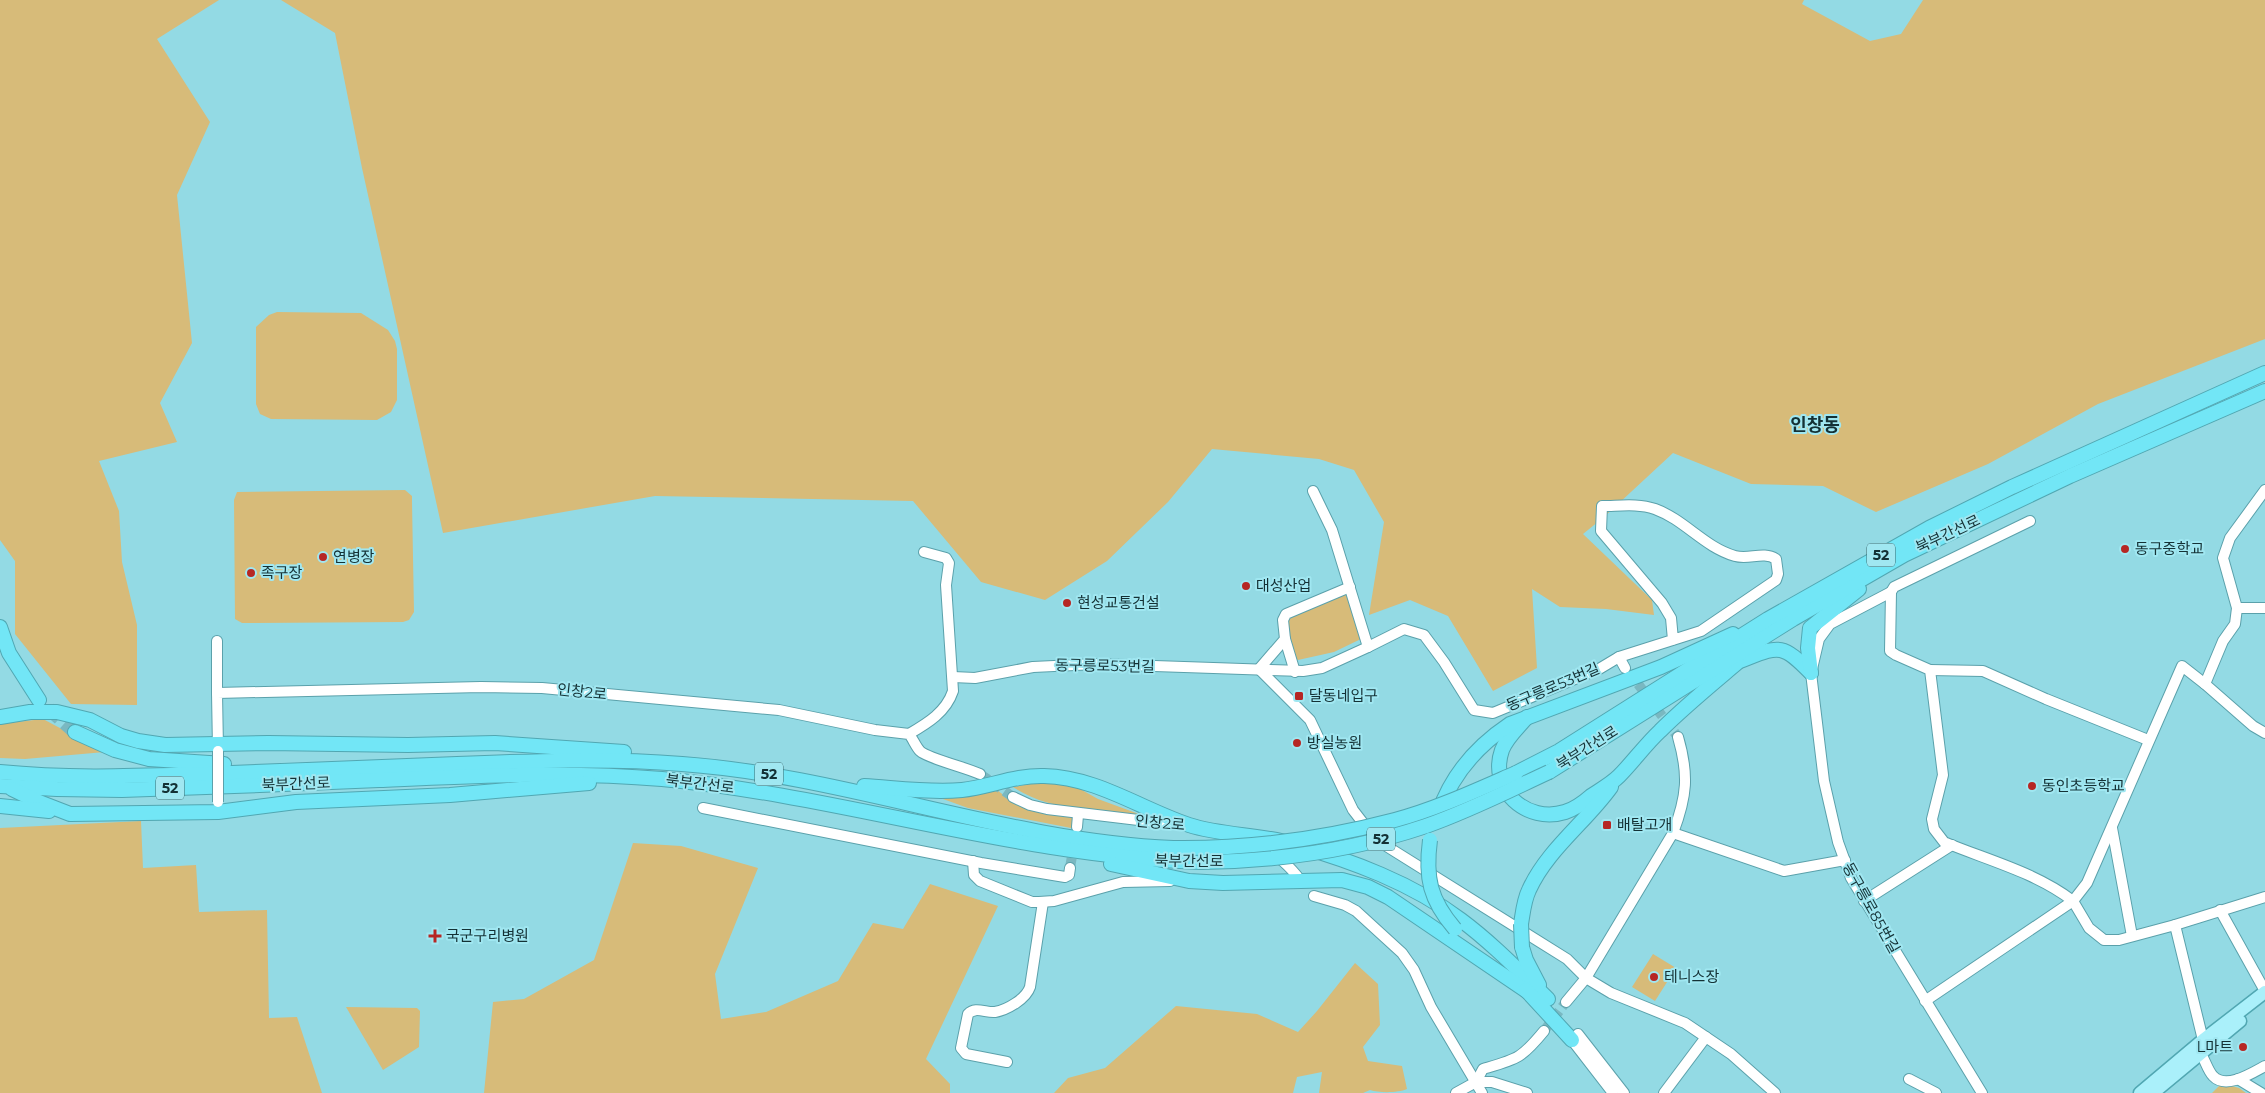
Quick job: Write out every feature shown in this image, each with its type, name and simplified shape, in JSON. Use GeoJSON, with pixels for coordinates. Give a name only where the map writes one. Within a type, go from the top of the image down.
{"type":"FeatureCollection","features":[{"type":"Feature","properties":{"kind":"highway","name":"북부간선로"},"geometry":{"type":"LineString","coordinates":[[0,772],[86,778],[619,760],[681,764],[779,776],[828,785],[1005,826],[1102,843],[1220,849],[1318,837],[1396,819],[1472,793],[1516,773],[1559,751],[1768,619],[1937,524],[2012,487],[2265,373]]}},
{"type":"Feature","properties":{"kind":"highway","name":"북부간선로"},"geometry":{"type":"LineString","coordinates":[[3,787],[122,790],[515,774],[660,779],[765,793],[971,833],[1097,855],[1148,861],[1201,862],[1266,858],[1377,840],[1426,826],[1549,772],[1793,619],[1916,549],[2070,476],[2265,391]]}},
{"type":"Feature","properties":{"kind":"highway"},"geometry":{"type":"LineString","coordinates":[[1811,674],[1808,648],[1810,628],[1859,589],[1916,549]]}},
{"type":"Feature","properties":{"kind":"highway"},"geometry":{"type":"LineString","coordinates":[[1575,1037],[1548,999],[1526,960],[1522,947],[1521,924],[1523,906],[1529,889],[1550,858],[1597,806],[1618,778],[1659,731],[1708,686],[1740,661],[1815,613],[1859,589]]}},
{"type":"Feature","properties":{"kind":"highway"},"geometry":{"type":"LineString","coordinates":[[1575,1037],[1531,994],[1444,917],[1431,890],[1426,864],[1430,840],[1448,789],[1466,762],[1488,739],[1510,724],[1661,666],[1768,619]]}},
{"type":"Feature","properties":{"kind":"highway"},"geometry":{"type":"LineString","coordinates":[[0,627],[9,653],[39,700]]}},
{"type":"Feature","properties":{"kind":"highway"},"geometry":{"type":"LineString","coordinates":[[1740,661],[1767,650],[1783,648],[1794,656],[1811,674]]}},
{"type":"Feature","properties":{"kind":"highway"},"geometry":{"type":"LineString","coordinates":[[0,717],[30,712],[57,712],[90,720],[121,736],[138,742],[182,746],[408,746],[495,742],[625,752],[681,764]]}},
{"type":"Feature","properties":{"kind":"highway"},"geometry":{"type":"LineString","coordinates":[[1527,717],[1502,749],[1500,763],[1503,788],[1518,805],[1535,813],[1564,813],[1618,778]]}},
{"type":"Feature","properties":{"kind":"highway"},"geometry":{"type":"LineString","coordinates":[[75,732],[115,750],[149,759],[312,770]]}},
{"type":"Feature","properties":{"kind":"highway"},"geometry":{"type":"LineString","coordinates":[[828,785],[962,790],[1042,776],[1070,779],[1123,796],[1164,816],[1193,826],[1291,843],[1351,862],[1410,889],[1460,919],[1548,999]]}},
{"type":"Feature","properties":{"kind":"highway"},"geometry":{"type":"LineString","coordinates":[[0,806],[70,814],[456,795],[600,782],[660,779]]}},
{"type":"Feature","properties":{"kind":"highway"},"geometry":{"type":"LineString","coordinates":[[3,787],[70,814]]}},
{"type":"Feature","properties":{"kind":"highway"},"geometry":{"type":"LineString","coordinates":[[971,833],[1187,881],[1223,883],[1342,880],[1355,882],[1388,896],[1531,994]]}},
{"type":"Feature","properties":{"kind":"main road"},"geometry":{"type":"LineString","coordinates":[[2140,1093],[2202,1040],[2265,997]]}},
{"type":"Feature","properties":{"kind":"main road"},"geometry":{"type":"LineString","coordinates":[[2153,1093],[2202,1054],[2265,997]]}},
{"type":"Feature","properties":{"kind":"street"},"geometry":{"type":"LineString","coordinates":[[2205,684],[2223,641],[2235,624],[2237,608],[2223,558],[2230,538],[2265,490]]}},
{"type":"Feature","properties":{"kind":"street"},"geometry":{"type":"LineString","coordinates":[[1312,491],[1332,530],[1368,648]]}},
{"type":"Feature","properties":{"kind":"street","name":"동구릉로53번길"},"geometry":{"type":"LineString","coordinates":[[953,677],[975,678],[1013,670],[1054,665],[1112,664],[1259,669],[1292,672],[1322,668],[1368,648],[1404,629],[1424,635],[1444,662],[1474,710],[1493,713],[1590,673],[1620,657],[1673,640],[1701,631],[1776,580],[1778,574],[1776,558],[1769,554],[1744,558],[1720,550],[1674,518],[1655,509],[1637,505],[1602,506],[1601,531],[1662,603],[1670,618],[1673,640]]}},
{"type":"Feature","properties":{"kind":"street","name":"동구릉로85번길"},"geometry":{"type":"LineString","coordinates":[[1982,1093],[1864,901],[1852,878],[1838,842],[1824,781],[1811,674],[1819,639],[1830,624],[1891,592],[1894,587],[1905,580],[2030,521]]}},
{"type":"Feature","properties":{"kind":"street"},"geometry":{"type":"LineString","coordinates":[[924,552],[946,558],[948,561],[946,585],[953,691],[949,704],[942,712],[909,734],[920,751],[931,758],[980,774]]}},
{"type":"Feature","properties":{"kind":"street"},"geometry":{"type":"LineString","coordinates":[[1282,690],[1279,677],[1282,673],[1292,672],[1283,620],[1286,614],[1350,587]]}},
{"type":"Feature","properties":{"kind":"street"},"geometry":{"type":"LineString","coordinates":[[1891,592],[1890,651],[1896,656],[1930,670],[1983,670],[2046,699],[2148,740]]}},
{"type":"Feature","properties":{"kind":"street"},"geometry":{"type":"LineString","coordinates":[[2237,608],[2265,608]]}},
{"type":"Feature","properties":{"kind":"street"},"geometry":{"type":"LineString","coordinates":[[1285,639],[1259,669],[1310,720],[1353,810],[1370,832],[1383,844],[1566,959],[1586,978],[1611,994],[1685,1023],[1731,1054],[1775,1093]]}},
{"type":"Feature","properties":{"kind":"street"},"geometry":{"type":"LineString","coordinates":[[217,641],[218,807]]}},
{"type":"Feature","properties":{"kind":"street"},"geometry":{"type":"LineString","coordinates":[[1620,657],[1626,668]]}},
{"type":"Feature","properties":{"kind":"street"},"geometry":{"type":"LineString","coordinates":[[1925,1001],[2073,901],[2087,883],[2182,666],[2253,726],[2265,733]]}},
{"type":"Feature","properties":{"kind":"street"},"geometry":{"type":"LineString","coordinates":[[1930,670],[1943,775],[1932,819],[1934,829],[1939,837],[1952,845],[2056,888],[2073,901],[2089,928],[2104,940],[2119,940],[2265,897]]}},
{"type":"Feature","properties":{"kind":"street","name":"인창2로"},"geometry":{"type":"LineString","coordinates":[[217,693],[481,687],[542,688],[780,710],[875,730],[909,734]]}},
{"type":"Feature","properties":{"kind":"street"},"geometry":{"type":"LineString","coordinates":[[1566,1002],[1586,978],[1673,833],[1683,807],[1686,776],[1684,758],[1678,737]]}},
{"type":"Feature","properties":{"kind":"street","name":"인창2로"},"geometry":{"type":"LineString","coordinates":[[1013,797],[1038,807],[1078,814],[1193,826],[1208,834],[1266,850],[1287,863],[1297,876]]}},
{"type":"Feature","properties":{"kind":"street"},"geometry":{"type":"LineString","coordinates":[[703,808],[1064,877],[1069,874],[1070,868]]}},
{"type":"Feature","properties":{"kind":"street"},"geometry":{"type":"LineString","coordinates":[[1077,828],[1078,814]]}},
{"type":"Feature","properties":{"kind":"street"},"geometry":{"type":"LineString","coordinates":[[2112,828],[2132,936]]}},
{"type":"Feature","properties":{"kind":"street"},"geometry":{"type":"LineString","coordinates":[[1673,833],[1784,871],[1845,860]]}},
{"type":"Feature","properties":{"kind":"street"},"geometry":{"type":"LineString","coordinates":[[1864,901],[1952,845]]}},
{"type":"Feature","properties":{"kind":"street"},"geometry":{"type":"LineString","coordinates":[[973,861],[974,876],[980,882],[1032,902],[1043,902],[1124,882],[1187,881]]}},
{"type":"Feature","properties":{"kind":"street"},"geometry":{"type":"LineString","coordinates":[[1314,896],[1345,905],[1356,911],[1402,953],[1414,970],[1431,1007],[1482,1093]]}},
{"type":"Feature","properties":{"kind":"street"},"geometry":{"type":"LineString","coordinates":[[1008,1062],[963,1052],[961,1048],[968,1014],[974,1010],[1000,1011],[1027,993],[1030,987],[1043,902]]}},
{"type":"Feature","properties":{"kind":"street"},"geometry":{"type":"LineString","coordinates":[[2220,910],[2265,997]]}},
{"type":"Feature","properties":{"kind":"street"},"geometry":{"type":"LineString","coordinates":[[2175,925],[2202,1040]]}},
{"type":"Feature","properties":{"kind":"street"},"geometry":{"type":"LineString","coordinates":[[1476,1082],[1483,1069],[1512,1061],[1528,1051],[1544,1030]]}},
{"type":"Feature","properties":{"kind":"street"},"geometry":{"type":"LineString","coordinates":[[1575,1037],[1613,1093]]}},
{"type":"Feature","properties":{"kind":"street"},"geometry":{"type":"LineString","coordinates":[[1575,1037],[1624,1093]]}},
{"type":"Feature","properties":{"kind":"street"},"geometry":{"type":"LineString","coordinates":[[1664,1093],[1706,1037]]}},
{"type":"Feature","properties":{"kind":"street"},"geometry":{"type":"LineString","coordinates":[[2202,1054],[2213,1076],[2224,1081],[2238,1079],[2265,1066]]}},
{"type":"Feature","properties":{"kind":"street"},"geometry":{"type":"LineString","coordinates":[[2238,1079],[2261,1093]]}},
{"type":"Feature","properties":{"kind":"street"},"geometry":{"type":"LineString","coordinates":[[1910,1080],[1936,1093]]}},
{"type":"Feature","properties":{"kind":"street"},"geometry":{"type":"LineString","coordinates":[[1456,1093],[1476,1082],[1492,1082],[1527,1093]]}},
{"type":"Feature","properties":{"kind":"shaded area"},"geometry":{"type":"Polygon","coordinates":[[[0,0],[219,0],[157,39],[210,122],[177,195],[192,343],[160,403],[177,442],[99,461],[119,511],[122,562],[137,625],[137,705],[71,704],[15,634],[15,561],[0,540],[0,0]]]}},
{"type":"Feature","properties":{"kind":"shaded area"},"geometry":{"type":"Polygon","coordinates":[[[281,0],[1804,0],[1802,4],[1870,41],[1901,34],[1923,0],[2265,0],[2265,339],[2098,404],[1988,464],[1876,512],[1823,486],[1751,484],[1673,453],[1583,534],[1652,600],[1654,615],[1606,609],[1560,607],[1532,589],[1537,668],[1493,691],[1448,616],[1410,600],[1369,615],[1384,522],[1354,470],[1319,459],[1212,449],[1168,502],[1107,561],[1045,600],[981,582],[913,501],[655,496],[443,533],[362,168],[335,33],[281,0]]]}},
{"type":"Feature","properties":{"kind":"shaded area"},"geometry":{"type":"Polygon","coordinates":[[[277,312],[361,313],[388,330],[395,341],[397,349],[397,400],[391,412],[377,420],[271,419],[260,414],[256,404],[256,327],[269,315],[277,312]]]}},
{"type":"Feature","properties":{"kind":"shaded area","name":"연병장"},"geometry":{"type":"Polygon","coordinates":[[[405,490],[412,496],[414,612],[409,620],[403,622],[242,623],[235,619],[234,500],[237,492],[405,490]]]}},
{"type":"Feature","properties":{"kind":"shaded area"},"geometry":{"type":"Polygon","coordinates":[[[1349,592],[1363,638],[1334,652],[1298,660],[1292,656],[1287,620],[1289,617],[1349,592]]]}},
{"type":"Feature","properties":{"kind":"shaded area"},"geometry":{"type":"Polygon","coordinates":[[[43,719],[105,752],[25,759],[0,758],[0,724],[43,719]]]}},
{"type":"Feature","properties":{"kind":"shaded area"},"geometry":{"type":"Polygon","coordinates":[[[1042,782],[1073,785],[1098,799],[1147,817],[1060,806],[1028,795],[1013,787],[1042,782]]]}},
{"type":"Feature","properties":{"kind":"shaded area"},"geometry":{"type":"Polygon","coordinates":[[[997,790],[1010,800],[1073,816],[1073,826],[1071,828],[968,808],[943,799],[944,797],[997,790]]]}},
{"type":"Feature","properties":{"kind":"shaded area"},"geometry":{"type":"Polygon","coordinates":[[[141,821],[143,868],[196,865],[199,912],[267,910],[269,1018],[297,1017],[322,1093],[0,1093],[0,828],[141,821]]]}},
{"type":"Feature","properties":{"kind":"shaded area"},"geometry":{"type":"Polygon","coordinates":[[[633,843],[681,846],[758,868],[715,974],[721,1019],[766,1012],[838,981],[873,923],[903,929],[930,884],[998,906],[926,1059],[950,1084],[950,1093],[484,1093],[493,1002],[524,999],[594,960],[633,843]]]}},
{"type":"Feature","properties":{"kind":"shaded area","name":"테니스장"},"geometry":{"type":"Polygon","coordinates":[[[1653,954],[1676,968],[1655,1001],[1632,987],[1653,954]]]}},
{"type":"Feature","properties":{"kind":"shaded area"},"geometry":{"type":"Polygon","coordinates":[[[1355,963],[1378,984],[1380,1025],[1363,1047],[1368,1061],[1402,1066],[1407,1089],[1389,1092],[1370,1090],[1363,1093],[1319,1093],[1322,1072],[1297,1077],[1293,1093],[1054,1093],[1068,1078],[1105,1068],[1176,1006],[1257,1014],[1298,1032],[1355,963]]]}},
{"type":"Feature","properties":{"kind":"shaded area"},"geometry":{"type":"Polygon","coordinates":[[[346,1007],[417,1008],[420,1011],[419,1047],[383,1070],[346,1007]]]}},
{"type":"Feature","properties":{"kind":"shaded area"},"geometry":{"type":"Polygon","coordinates":[[[2222,1083],[2239,1088],[2246,1093],[2212,1093],[2222,1083]]]}},
{"type":"Feature","properties":{"kind":"tunnel"},"geometry":{"type":"LineString","coordinates":[[1629,672],[1678,737]]}},
{"type":"Feature","properties":{"kind":"tunnel"},"geometry":{"type":"LineString","coordinates":[[49,709],[75,732]]}},
{"type":"Feature","properties":{"kind":"tunnel"},"geometry":{"type":"LineString","coordinates":[[980,774],[1013,797]]}},
{"type":"Feature","properties":{"kind":"tunnel"},"geometry":{"type":"LineString","coordinates":[[1070,868],[1074,844]]}},
{"type":"Feature","properties":{"kind":"tunnel"},"geometry":{"type":"LineString","coordinates":[[1544,1031],[1566,1002]]}},
{"type":"Feature","properties":{"kind":"place","name":"동구중학교"},"geometry":{"type":"Point","coordinates":[2125,549]}},
{"type":"Feature","properties":{"kind":"place","name":"연병장"},"geometry":{"type":"Point","coordinates":[323,557]}},
{"type":"Feature","properties":{"kind":"place","name":"족구장"},"geometry":{"type":"Point","coordinates":[251,573]}},
{"type":"Feature","properties":{"kind":"place","name":"대성산업"},"geometry":{"type":"Point","coordinates":[1246,586]}},
{"type":"Feature","properties":{"kind":"place","name":"현성교통건설"},"geometry":{"type":"Point","coordinates":[1067,603]}},
{"type":"Feature","properties":{"kind":"place","name":"달동네입구"},"geometry":{"type":"Point","coordinates":[1299,696]}},
{"type":"Feature","properties":{"kind":"place","name":"방실농원"},"geometry":{"type":"Point","coordinates":[1297,743]}},
{"type":"Feature","properties":{"kind":"place","name":"동인초등학교"},"geometry":{"type":"Point","coordinates":[2032,786]}},
{"type":"Feature","properties":{"kind":"place","name":"배탈고개"},"geometry":{"type":"Point","coordinates":[1607,825]}},
{"type":"Feature","properties":{"kind":"place","name":"국군구리병원"},"geometry":{"type":"Point","coordinates":[435,936]}},
{"type":"Feature","properties":{"kind":"place","name":"테니스장"},"geometry":{"type":"Point","coordinates":[1654,977]}},
{"type":"Feature","properties":{"kind":"place","name":"L마트"},"geometry":{"type":"Point","coordinates":[2243,1047]}},
{"type":"Feature","properties":{"kind":"district","name":"인창동"},"geometry":{"type":"Point","coordinates":[1815,425]}}]}
